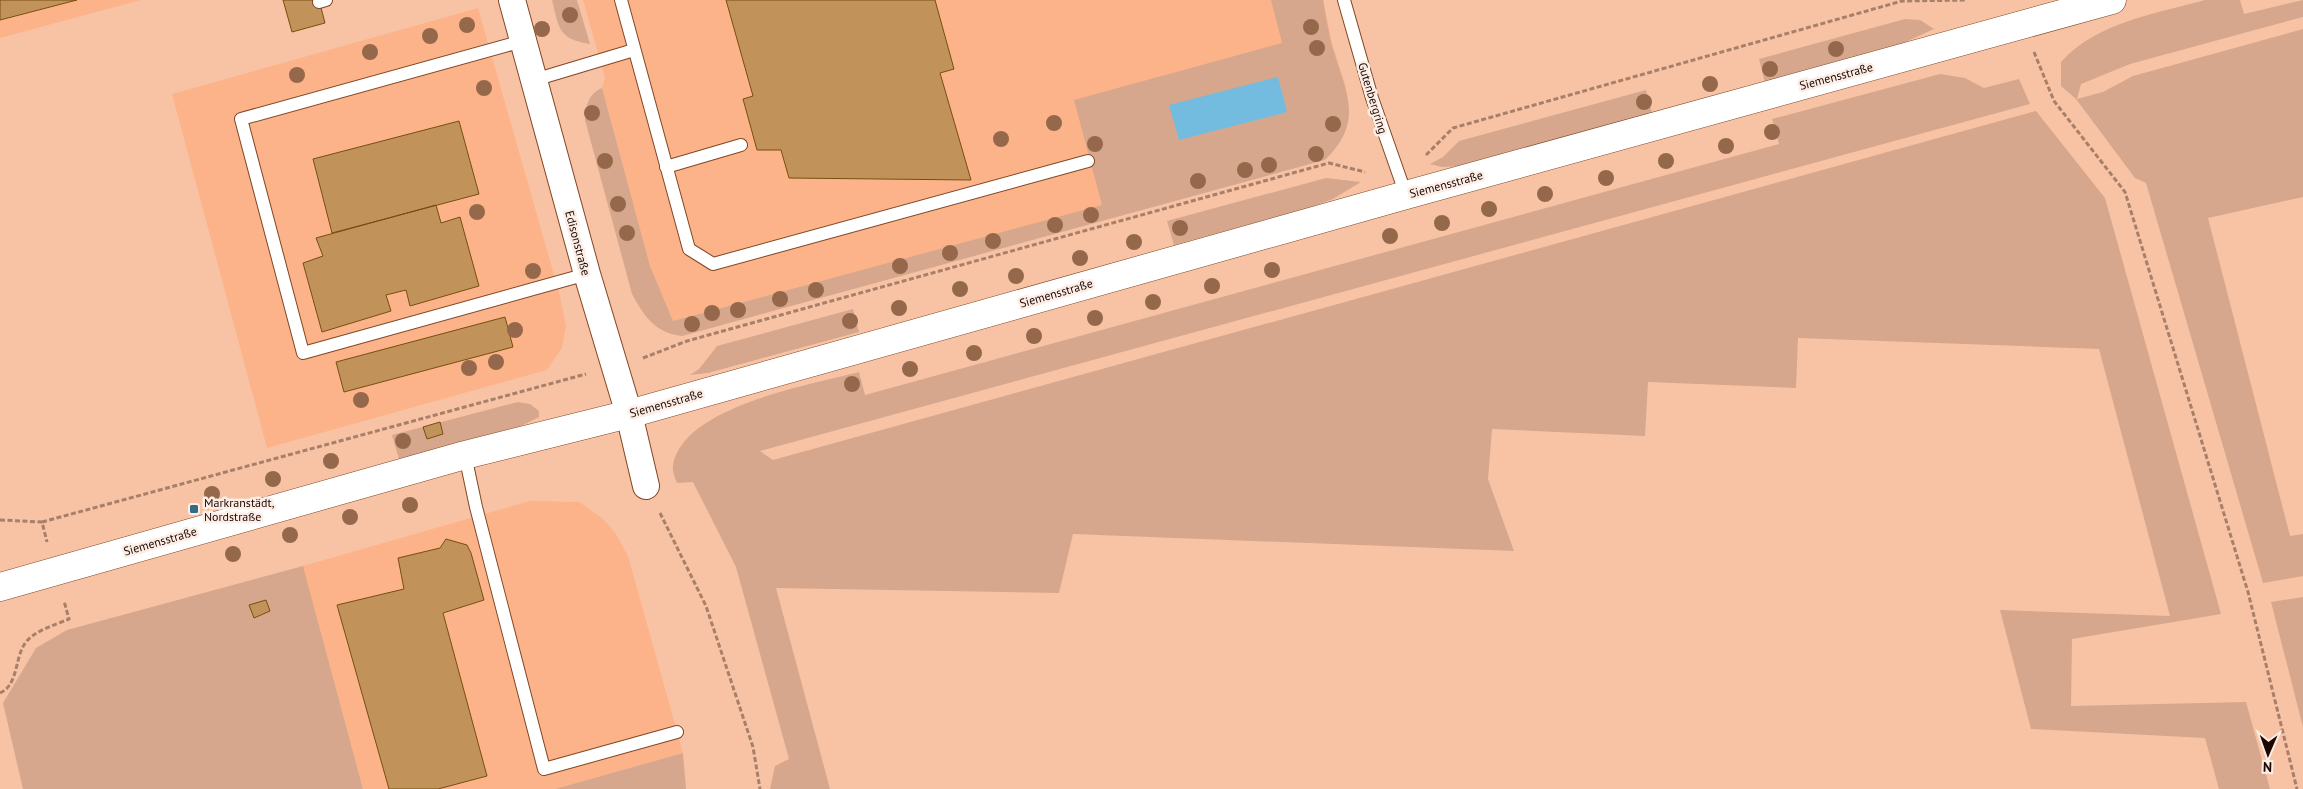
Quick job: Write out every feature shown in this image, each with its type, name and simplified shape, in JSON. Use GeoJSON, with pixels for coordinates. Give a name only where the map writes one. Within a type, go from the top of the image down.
{"type":"FeatureCollection","features":[{"type":"Feature","properties":{"kind":"street","name":"Edisonstraße"},"geometry":{"type":"LineString","coordinates":[[512,0],[587,274],[629,414],[646,486]]}},
{"type":"Feature","properties":{"kind":"street","name":"Siemensstraße"},"geometry":{"type":"LineString","coordinates":[[0,586],[465,454],[629,414],[1406,195],[2112,0]]}},
{"type":"Feature","properties":{"kind":"lane"},"geometry":{"type":"LineString","coordinates":[[621,0],[688,249],[713,264],[1088,161]]}},
{"type":"Feature","properties":{"kind":"lane","name":"Gutenbergring"},"geometry":{"type":"LineString","coordinates":[[1344,0],[1372,98],[1406,195]]}},
{"type":"Feature","properties":{"kind":"lane"},"geometry":{"type":"LineString","coordinates":[[523,41],[241,119],[303,353],[587,274]]}},
{"type":"Feature","properties":{"kind":"lane"},"geometry":{"type":"LineString","coordinates":[[534,80],[634,50]]}},
{"type":"Feature","properties":{"kind":"lane"},"geometry":{"type":"LineString","coordinates":[[666,167],[741,145]]}},
{"type":"Feature","properties":{"kind":"lane"},"geometry":{"type":"LineString","coordinates":[[465,454],[476,507],[544,769],[677,732]]}},
{"type":"Feature","properties":{"kind":"path"},"geometry":{"type":"LineString","coordinates":[[647,358],[687,341],[1329,163],[1364,172],[1395,164],[1429,154],[1453,128],[1902,1],[1967,0]]}},
{"type":"Feature","properties":{"kind":"path"},"geometry":{"type":"LineString","coordinates":[[2024,24],[2054,101],[2125,192],[2248,592],[2297,789]]}},
{"type":"Feature","properties":{"kind":"path"},"geometry":{"type":"LineString","coordinates":[[42,522],[580,376]]}},
{"type":"Feature","properties":{"kind":"path"},"geometry":{"type":"LineString","coordinates":[[646,486],[706,606],[753,747],[760,789]]}},
{"type":"Feature","properties":{"kind":"shaded area"},"geometry":{"type":"Polygon","coordinates":[[[0,0],[141,0],[0,38],[0,0]]]}},
{"type":"Feature","properties":{"kind":"shaded area"},"geometry":{"type":"Polygon","coordinates":[[[552,0],[577,0],[590,44],[572,39],[562,31],[556,18],[552,0]]]}},
{"type":"Feature","properties":{"kind":"shaded area"},"geometry":{"type":"Polygon","coordinates":[[[583,0],[1323,0],[1332,43],[1346,88],[1103,205],[673,321],[650,266],[602,88],[605,78],[583,0]]]}},
{"type":"Feature","properties":{"kind":"shaded area"},"geometry":{"type":"Polygon","coordinates":[[[1271,0],[1323,0],[1331,40],[1349,106],[1345,132],[1337,146],[1325,160],[682,336],[664,331],[651,322],[632,294],[585,120],[586,110],[591,97],[602,88],[650,266],[673,321],[1102,205],[1074,100],[1282,43],[1271,0]]]}},
{"type":"Feature","properties":{"kind":"shaded area"},"geometry":{"type":"Polygon","coordinates":[[[2205,0],[2240,0],[2244,14],[2303,0],[2303,17],[2130,64],[2081,84],[2077,99],[2103,92],[2133,76],[2303,29],[2303,197],[2208,218],[2290,536],[2303,534],[2303,576],[2263,583],[2146,183],[2135,178],[2076,99],[2061,86],[2061,62],[2075,48],[2092,37],[2128,21],[2205,0]]]}},
{"type":"Feature","properties":{"kind":"shaded area"},"geometry":{"type":"Polygon","coordinates":[[[478,8],[560,296],[566,326],[562,348],[547,370],[267,448],[172,94],[478,8]]]}},
{"type":"Feature","properties":{"kind":"shaded area"},"geometry":{"type":"Polygon","coordinates":[[[1905,19],[1920,20],[1934,29],[1892,48],[1765,83],[1759,59],[1905,19]]]}},
{"type":"Feature","properties":{"kind":"shaded area"},"geometry":{"type":"Polygon","coordinates":[[[1940,74],[1965,78],[1984,88],[2019,79],[2030,104],[760,451],[773,460],[2036,111],[2105,198],[2221,614],[2072,639],[2071,706],[2246,702],[2270,789],[2219,789],[2205,738],[2031,729],[2000,610],[2170,616],[2099,349],[1798,338],[1796,388],[1648,382],[1645,436],[1492,429],[1488,479],[1514,551],[1073,534],[1059,593],[776,588],[830,789],[770,789],[775,766],[789,759],[736,567],[693,482],[677,483],[673,472],[673,465],[682,445],[699,427],[723,413],[751,401],[811,384],[859,372],[865,395],[1779,144],[1772,119],[1940,74]]]}},
{"type":"Feature","properties":{"kind":"shaded area"},"geometry":{"type":"Polygon","coordinates":[[[1646,90],[1652,113],[1463,166],[1442,167],[1430,164],[1443,157],[1459,141],[1646,90]]]}},
{"type":"Feature","properties":{"kind":"shaded area"},"geometry":{"type":"Polygon","coordinates":[[[1326,178],[1361,182],[1333,199],[1308,208],[1174,245],[1167,221],[1326,178]]]}},
{"type":"Feature","properties":{"kind":"shaded area"},"geometry":{"type":"Polygon","coordinates":[[[853,309],[859,332],[708,373],[690,375],[699,369],[717,346],[853,309]]]}},
{"type":"Feature","properties":{"kind":"shaded area"},"geometry":{"type":"Polygon","coordinates":[[[518,402],[530,404],[539,411],[539,417],[521,426],[399,459],[392,435],[518,402]]]}},
{"type":"Feature","properties":{"kind":"shaded area"},"geometry":{"type":"Polygon","coordinates":[[[530,501],[579,502],[602,518],[616,534],[628,556],[683,753],[555,789],[363,789],[303,566],[530,501]]]}},
{"type":"Feature","properties":{"kind":"shaded area"},"geometry":{"type":"Polygon","coordinates":[[[303,566],[363,789],[23,789],[3,703],[36,648],[67,630],[303,566]]]}},
{"type":"Feature","properties":{"kind":"shaded area"},"geometry":{"type":"Polygon","coordinates":[[[2303,597],[2303,727],[2271,602],[2303,597]]]}},
{"type":"Feature","properties":{"kind":"shaded area"},"geometry":{"type":"Polygon","coordinates":[[[683,753],[686,789],[555,789],[683,753]]]}},
{"type":"Feature","properties":{"kind":"water"},"geometry":{"type":"Polygon","coordinates":[[[1278,77],[1287,112],[1179,140],[1169,105],[1278,77]]]}},
{"type":"Feature","properties":{"kind":"building"},"geometry":{"type":"Polygon","coordinates":[[[0,0],[77,0],[0,20],[0,0]]]}},
{"type":"Feature","properties":{"kind":"building"},"geometry":{"type":"Polygon","coordinates":[[[283,0],[319,0],[325,23],[292,32],[283,0]]]}},
{"type":"Feature","properties":{"kind":"building"},"geometry":{"type":"Polygon","coordinates":[[[726,0],[935,0],[954,69],[940,73],[971,180],[789,178],[781,150],[757,150],[743,99],[753,96],[726,0]]]}},
{"type":"Feature","properties":{"kind":"building"},"geometry":{"type":"Polygon","coordinates":[[[459,121],[479,194],[332,233],[313,159],[459,121]]]}},
{"type":"Feature","properties":{"kind":"building"},"geometry":{"type":"Polygon","coordinates":[[[436,205],[441,223],[460,217],[479,286],[410,306],[406,290],[386,295],[391,311],[322,332],[303,263],[323,256],[316,238],[436,205]]]}},
{"type":"Feature","properties":{"kind":"building"},"geometry":{"type":"Polygon","coordinates":[[[505,317],[513,347],[344,392],[336,362],[505,317]]]}},
{"type":"Feature","properties":{"kind":"building"},"geometry":{"type":"Polygon","coordinates":[[[440,422],[443,434],[427,439],[423,427],[440,422]]]}},
{"type":"Feature","properties":{"kind":"building"},"geometry":{"type":"Polygon","coordinates":[[[446,539],[467,545],[484,600],[443,613],[487,776],[438,789],[389,789],[337,605],[404,589],[398,558],[440,548],[446,539]]]}},
{"type":"Feature","properties":{"kind":"building"},"geometry":{"type":"Polygon","coordinates":[[[266,600],[270,611],[254,618],[249,605],[266,600]]]}},
{"type":"Feature","properties":{"kind":"place","name":"Markranstädt, Nordstraße"},"geometry":{"type":"Point","coordinates":[194,509]}}]}
